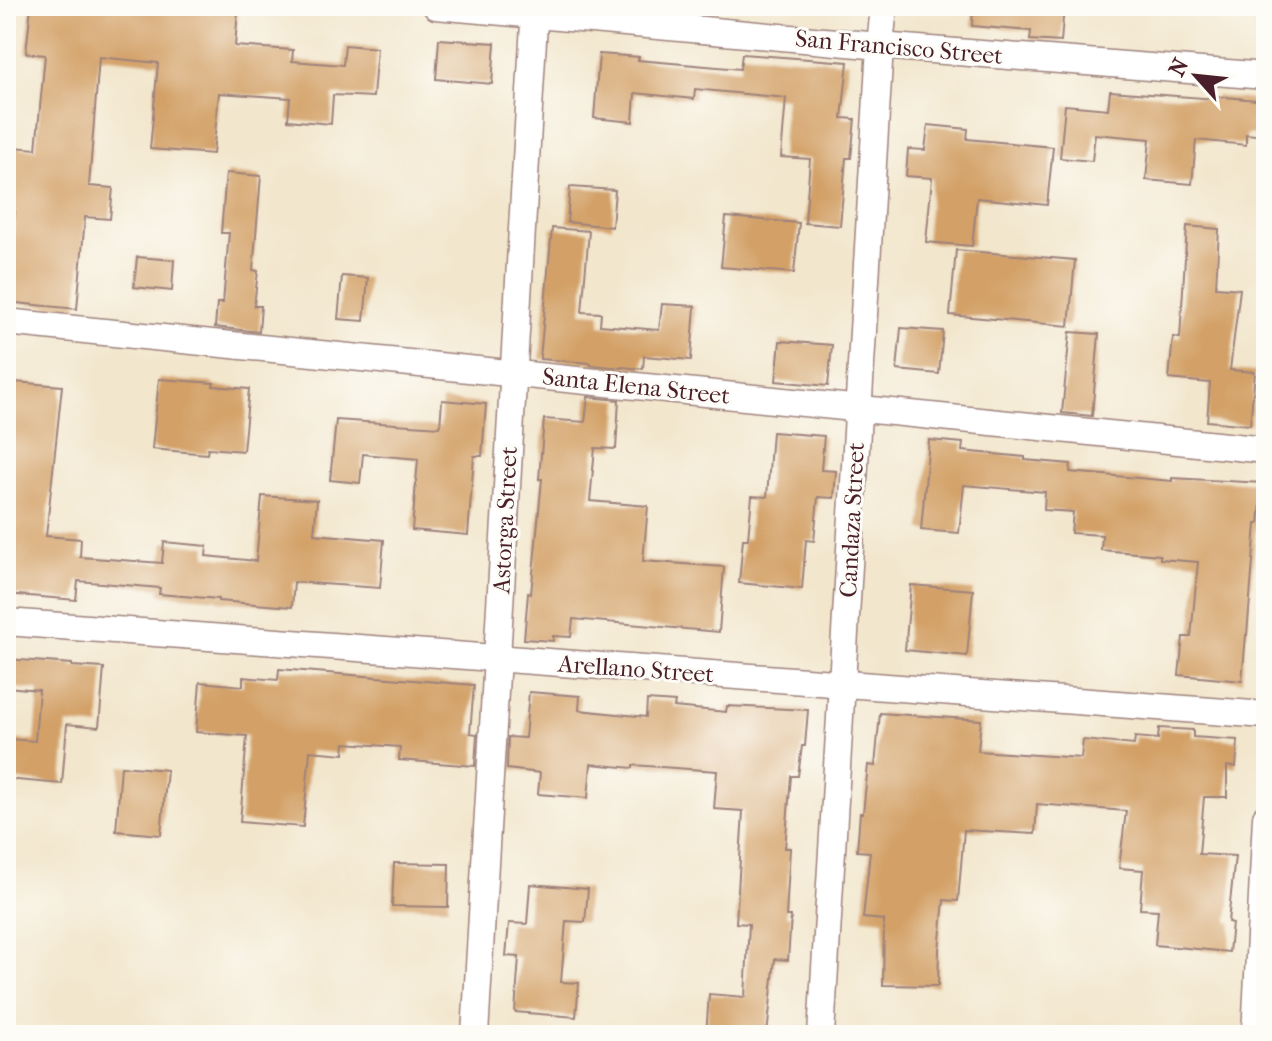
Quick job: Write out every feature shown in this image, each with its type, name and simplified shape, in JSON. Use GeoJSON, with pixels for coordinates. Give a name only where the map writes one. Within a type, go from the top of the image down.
{"type":"FeatureCollection","features":[{"type":"Feature","properties":{"kind":"street","name":"San Francisco Street"},"geometry":{"type":"LineString","coordinates":[[436,6],[535,10],[880,46],[1266,76]]}},
{"type":"Feature","properties":{"kind":"street","name":"Candaza Street"},"geometry":{"type":"LineString","coordinates":[[821,1035],[884,6]]}},
{"type":"Feature","properties":{"kind":"street","name":"Astorga Street"},"geometry":{"type":"LineString","coordinates":[[475,1035],[535,10]]}},
{"type":"Feature","properties":{"kind":"street","name":"Santa Elena Street"},"geometry":{"type":"LineString","coordinates":[[6,322],[1266,450]]}},
{"type":"Feature","properties":{"kind":"street","name":"Arellano Street"},"geometry":{"type":"LineString","coordinates":[[6,622],[1266,715]]}},
{"type":"Feature","properties":{"kind":"street"},"geometry":{"type":"LineString","coordinates":[[1255,1035],[1266,817]]}},
{"type":"Feature","properties":{"kind":"building"},"geometry":{"type":"Polygon","coordinates":[[[31,6],[163,9],[163,6],[196,6],[238,11],[235,46],[293,50],[292,61],[343,65],[345,45],[377,48],[373,97],[333,95],[331,124],[288,120],[290,98],[219,93],[213,154],[150,149],[158,63],[99,57],[89,186],[113,188],[110,219],[85,217],[77,309],[6,302],[15,211],[8,211],[14,147],[36,149],[45,55],[26,53],[31,6]]]}},
{"type":"Feature","properties":{"kind":"building"},"geometry":{"type":"Polygon","coordinates":[[[973,6],[1064,6],[1061,42],[1030,40],[1031,31],[972,26],[973,6]]]}},
{"type":"Feature","properties":{"kind":"building"},"geometry":{"type":"Polygon","coordinates":[[[439,39],[495,43],[492,84],[436,79],[439,39]]]}},
{"type":"Feature","properties":{"kind":"building"},"geometry":{"type":"Polygon","coordinates":[[[599,54],[740,69],[742,54],[848,62],[842,118],[855,119],[851,158],[846,158],[840,226],[805,223],[810,159],[781,157],[786,98],[695,89],[694,99],[635,93],[633,122],[594,118],[599,54]]]}},
{"type":"Feature","properties":{"kind":"building"},"geometry":{"type":"Polygon","coordinates":[[[1110,91],[1266,101],[1266,136],[1246,134],[1246,145],[1196,140],[1192,184],[1146,180],[1150,139],[1095,134],[1092,161],[1060,158],[1065,105],[1108,109],[1110,91]]]}},
{"type":"Feature","properties":{"kind":"building"},"geometry":{"type":"Polygon","coordinates":[[[928,125],[968,129],[967,139],[1053,147],[1047,205],[977,198],[972,246],[926,242],[932,178],[906,176],[908,149],[925,150],[928,125]]]}},
{"type":"Feature","properties":{"kind":"building"},"geometry":{"type":"Polygon","coordinates":[[[226,173],[261,176],[253,270],[258,271],[254,306],[261,306],[259,332],[215,327],[217,303],[223,303],[229,233],[221,233],[226,173]]]}},
{"type":"Feature","properties":{"kind":"building"},"geometry":{"type":"Polygon","coordinates":[[[570,187],[615,190],[612,227],[567,222],[570,187]]]}},
{"type":"Feature","properties":{"kind":"building"},"geometry":{"type":"Polygon","coordinates":[[[726,217],[799,223],[794,273],[721,267],[726,217]]]}},
{"type":"Feature","properties":{"kind":"building"},"geometry":{"type":"Polygon","coordinates":[[[1187,226],[1219,229],[1216,287],[1240,289],[1230,370],[1255,372],[1250,425],[1207,421],[1210,383],[1169,379],[1173,337],[1180,338],[1187,226]]]}},
{"type":"Feature","properties":{"kind":"building"},"geometry":{"type":"Polygon","coordinates":[[[552,228],[589,231],[582,312],[601,313],[600,325],[659,330],[662,304],[695,306],[691,360],[644,356],[643,369],[540,359],[552,228]]]}},
{"type":"Feature","properties":{"kind":"building"},"geometry":{"type":"Polygon","coordinates":[[[956,250],[1075,260],[1069,326],[950,315],[956,250]]]}},
{"type":"Feature","properties":{"kind":"building"},"geometry":{"type":"Polygon","coordinates":[[[137,257],[174,260],[172,291],[134,287],[137,257]]]}},
{"type":"Feature","properties":{"kind":"building"},"geometry":{"type":"Polygon","coordinates":[[[342,276],[368,278],[364,321],[338,319],[342,276]]]}},
{"type":"Feature","properties":{"kind":"building"},"geometry":{"type":"Polygon","coordinates":[[[901,328],[943,331],[939,374],[897,370],[901,328]]]}},
{"type":"Feature","properties":{"kind":"building"},"geometry":{"type":"Polygon","coordinates":[[[1070,332],[1099,334],[1092,416],[1062,413],[1070,332]]]}},
{"type":"Feature","properties":{"kind":"building"},"geometry":{"type":"Polygon","coordinates":[[[780,341],[832,345],[828,386],[776,381],[780,341]]]}},
{"type":"Feature","properties":{"kind":"building"},"geometry":{"type":"Polygon","coordinates":[[[159,379],[249,389],[243,451],[208,448],[207,454],[152,449],[159,379]]]}},
{"type":"Feature","properties":{"kind":"building"},"geometry":{"type":"Polygon","coordinates":[[[14,382],[62,386],[46,536],[81,539],[80,557],[162,563],[164,542],[207,546],[206,556],[256,561],[262,496],[317,500],[314,534],[384,540],[380,588],[294,582],[292,607],[159,594],[160,588],[78,581],[76,600],[6,594],[6,467],[14,382]]]}},
{"type":"Feature","properties":{"kind":"building"},"geometry":{"type":"Polygon","coordinates":[[[588,397],[619,400],[616,449],[595,448],[590,501],[648,506],[643,561],[724,567],[719,632],[573,619],[571,637],[553,636],[553,641],[524,639],[542,479],[539,479],[544,419],[585,422],[588,397]]]}},
{"type":"Feature","properties":{"kind":"building"},"geometry":{"type":"Polygon","coordinates":[[[442,400],[486,404],[482,456],[474,456],[468,535],[412,530],[418,459],[363,454],[360,483],[330,480],[336,420],[440,427],[442,400]]]}},
{"type":"Feature","properties":{"kind":"building"},"geometry":{"type":"Polygon","coordinates":[[[772,432],[824,436],[821,470],[836,471],[834,498],[818,497],[814,541],[806,540],[802,589],[739,583],[743,539],[748,539],[752,496],[767,497],[772,432]]]}},
{"type":"Feature","properties":{"kind":"building"},"geometry":{"type":"Polygon","coordinates":[[[929,440],[963,443],[962,451],[1071,464],[1070,472],[1172,481],[1172,478],[1263,483],[1259,524],[1256,524],[1242,681],[1179,675],[1183,637],[1191,637],[1198,562],[1101,550],[1102,535],[1071,533],[1073,512],[1044,510],[1045,492],[964,485],[959,533],[921,530],[929,440]]]}},
{"type":"Feature","properties":{"kind":"building"},"geometry":{"type":"Polygon","coordinates":[[[911,585],[973,590],[967,656],[905,650],[911,585]]]}},
{"type":"Feature","properties":{"kind":"building"},"geometry":{"type":"Polygon","coordinates":[[[6,659],[104,668],[99,727],[67,724],[62,784],[6,779],[6,739],[35,741],[39,690],[6,687],[6,659]]]}},
{"type":"Feature","properties":{"kind":"building"},"geometry":{"type":"Polygon","coordinates":[[[279,669],[474,685],[470,733],[477,734],[475,766],[399,760],[400,747],[345,743],[344,754],[310,751],[303,827],[240,822],[247,736],[196,732],[200,682],[243,686],[243,677],[278,680],[279,669]]]}},
{"type":"Feature","properties":{"kind":"building"},"geometry":{"type":"Polygon","coordinates":[[[529,692],[580,696],[579,710],[646,717],[647,700],[675,702],[674,707],[726,712],[727,706],[808,710],[805,746],[802,746],[798,776],[791,776],[785,848],[790,848],[786,916],[791,916],[788,960],[775,959],[767,1035],[706,1035],[709,994],[745,997],[749,924],[736,923],[743,811],[714,809],[717,771],[591,764],[588,798],[538,794],[540,773],[507,769],[508,737],[525,738],[529,692]]]}},
{"type":"Feature","properties":{"kind":"building"},"geometry":{"type":"Polygon","coordinates":[[[880,713],[981,720],[978,751],[1081,758],[1083,740],[1134,745],[1135,737],[1158,739],[1159,728],[1193,730],[1193,737],[1238,740],[1236,767],[1227,766],[1227,797],[1204,797],[1199,854],[1235,856],[1228,922],[1232,923],[1229,952],[1155,945],[1158,910],[1140,909],[1143,870],[1119,868],[1126,811],[1037,804],[1035,834],[964,830],[958,901],[944,900],[938,986],[883,985],[884,920],[863,918],[870,852],[857,851],[868,765],[875,766],[880,713]]]}},
{"type":"Feature","properties":{"kind":"building"},"geometry":{"type":"Polygon","coordinates":[[[121,766],[167,770],[161,835],[116,831],[121,766]]]}},
{"type":"Feature","properties":{"kind":"building"},"geometry":{"type":"Polygon","coordinates":[[[394,863],[449,864],[448,907],[392,906],[394,863]]]}},
{"type":"Feature","properties":{"kind":"building"},"geometry":{"type":"Polygon","coordinates":[[[530,884],[588,889],[585,922],[566,921],[561,982],[579,983],[576,1017],[515,1012],[519,957],[506,956],[509,923],[527,924],[530,884]]]}}]}
